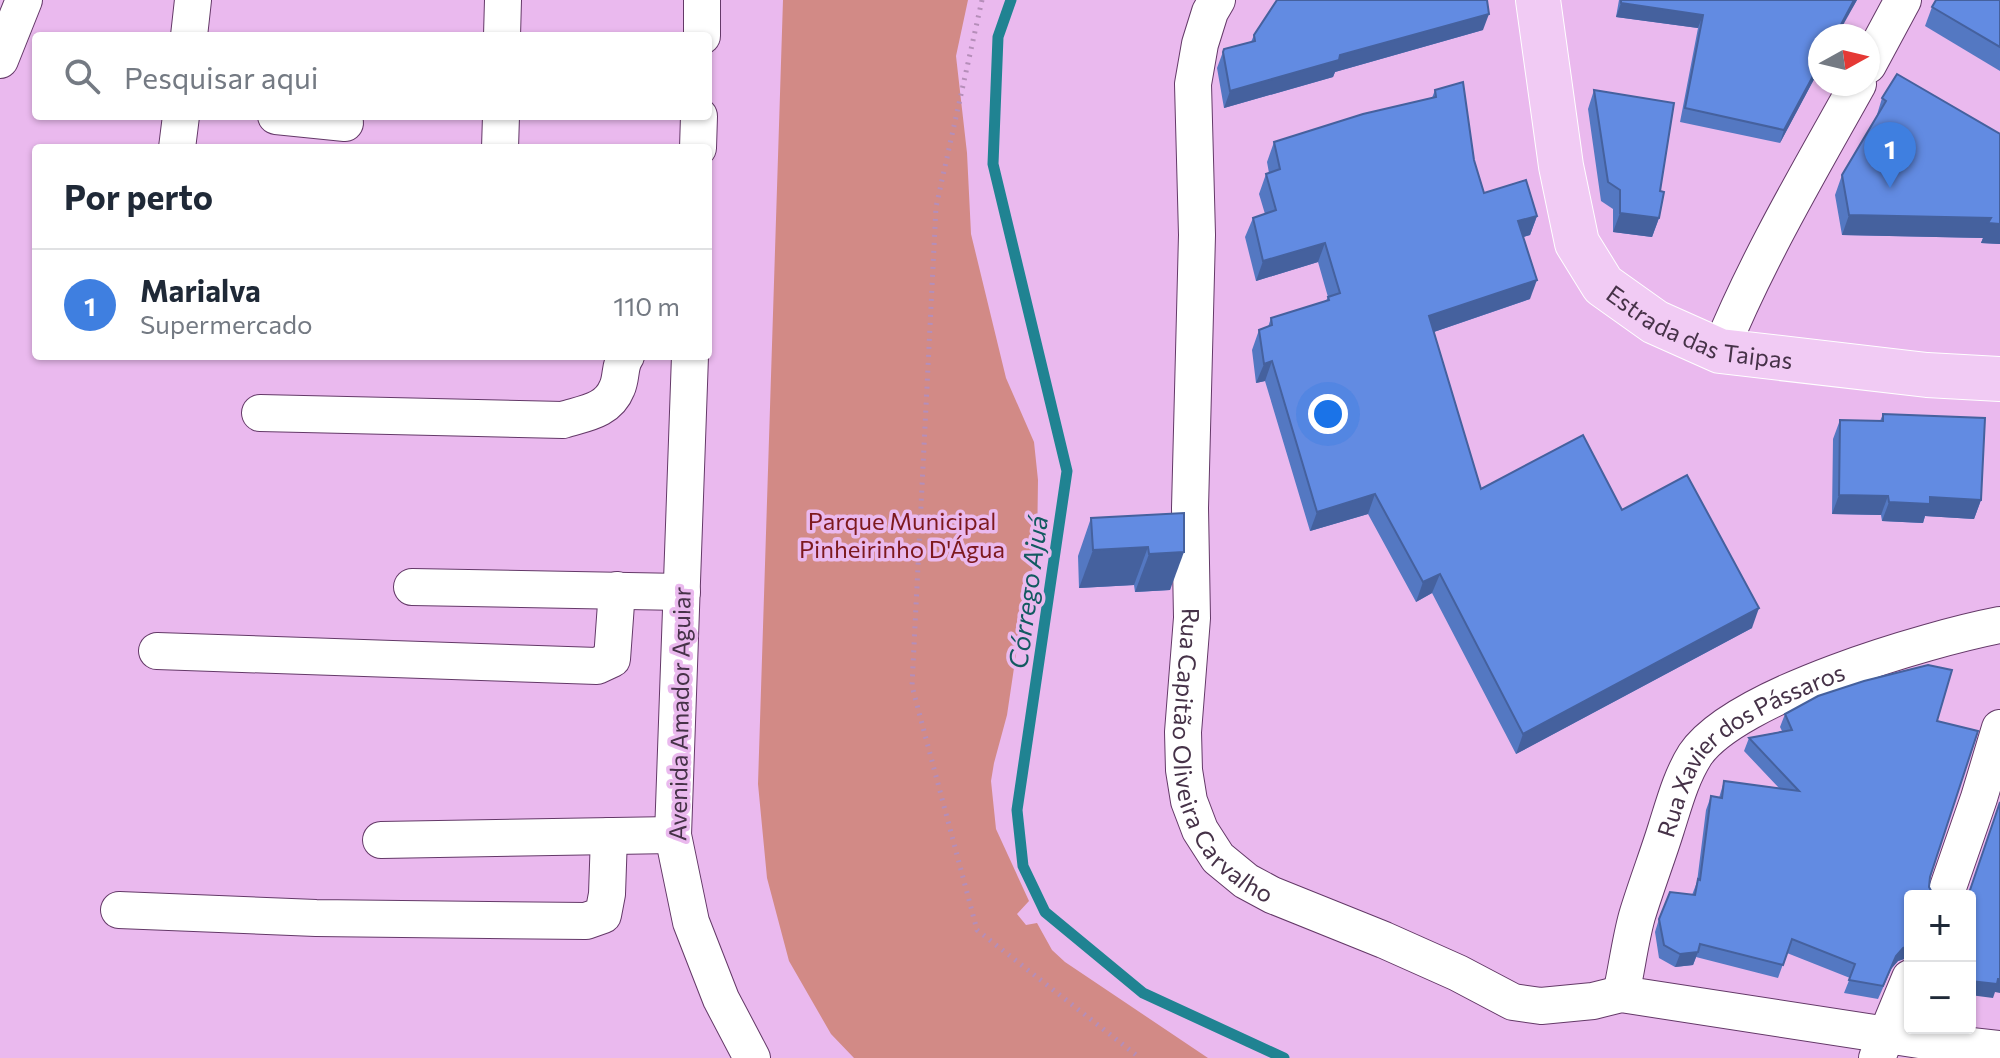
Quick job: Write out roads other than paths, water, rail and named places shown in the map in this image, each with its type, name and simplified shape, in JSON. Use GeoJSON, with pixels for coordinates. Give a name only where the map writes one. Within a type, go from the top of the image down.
{"type":"FeatureCollection","features":[{"type":"Feature","properties":{"kind":"main road","name":"Estrada das Taipas"},"geometry":{"type":"LineString","coordinates":[[1538,0],[1561,166],[1577,243],[1603,285],[1655,322],[1720,351],[1927,375],[2000,379]]}},
{"type":"Feature","properties":{"kind":"street"},"geometry":{"type":"LineString","coordinates":[[0,60],[24,0]]}},
{"type":"Feature","properties":{"kind":"street"},"geometry":{"type":"LineString","coordinates":[[189,32],[193,0]]}},
{"type":"Feature","properties":{"kind":"street"},"geometry":{"type":"LineString","coordinates":[[502,32],[503,0]]}},
{"type":"Feature","properties":{"kind":"street"},"geometry":{"type":"LineString","coordinates":[[702,0],[702,32]]}},
{"type":"Feature","properties":{"kind":"street","name":"Rua Capitão Oliveira Carvalho"},"geometry":{"type":"LineString","coordinates":[[1217,0],[1200,44],[1193,84],[1197,235],[1190,508],[1192,618],[1183,732],[1189,801],[1200,830],[1218,858],[1246,881],[1272,895],[1396,945],[1513,1002],[1555,1005],[1621,994],[1882,1046],[1926,1041],[2000,1049]]}},
{"type":"Feature","properties":{"kind":"street"},"geometry":{"type":"LineString","coordinates":[[1880,43],[1903,0]]}},
{"type":"Feature","properties":{"kind":"street"},"geometry":{"type":"LineString","coordinates":[[1720,351],[1765,250],[1851,96]]}},
{"type":"Feature","properties":{"kind":"street"},"geometry":{"type":"LineString","coordinates":[[178,144],[180,120]]}},
{"type":"Feature","properties":{"kind":"street"},"geometry":{"type":"LineString","coordinates":[[315,120],[345,123]]}},
{"type":"Feature","properties":{"kind":"street"},"geometry":{"type":"LineString","coordinates":[[500,144],[501,120]]}},
{"type":"Feature","properties":{"kind":"street"},"geometry":{"type":"LineString","coordinates":[[698,144],[699,120]]}},
{"type":"Feature","properties":{"kind":"street"},"geometry":{"type":"LineString","coordinates":[[260,413],[563,420],[604,407],[617,388],[623,360]]}},
{"type":"Feature","properties":{"kind":"street","name":"Avenida Amador Aguiar"},"geometry":{"type":"LineString","coordinates":[[690,360],[673,835],[691,922],[746,1056]]}},
{"type":"Feature","properties":{"kind":"street"},"geometry":{"type":"LineString","coordinates":[[412,587],[682,592]]}},
{"type":"Feature","properties":{"kind":"street"},"geometry":{"type":"LineString","coordinates":[[157,651],[597,666],[612,659],[617,590]]}},
{"type":"Feature","properties":{"kind":"street","name":"Rua Xavier dos Pássaros"},"geometry":{"type":"LineString","coordinates":[[1621,994],[1637,917],[1681,783],[1695,754],[1718,730],[1761,706],[1842,670],[1912,647],[2000,625]]}},
{"type":"Feature","properties":{"kind":"street"},"geometry":{"type":"LineString","coordinates":[[1947,890],[2000,728]]}},
{"type":"Feature","properties":{"kind":"street"},"geometry":{"type":"LineString","coordinates":[[381,840],[673,835]]}},
{"type":"Feature","properties":{"kind":"street"},"geometry":{"type":"LineString","coordinates":[[119,910],[316,918],[586,921],[603,915],[609,836]]}},
{"type":"Feature","properties":{"kind":"street"},"geometry":{"type":"LineString","coordinates":[[1882,1046],[1904,993]]}},
{"type":"Feature","properties":{"kind":"waterway","name":"Córrego Ajuá"},"geometry":{"type":"LineString","coordinates":[[1011,0],[998,37],[993,164],[1067,471],[1017,810],[1023,866],[1045,912],[1143,993],[1284,1058]]}},
{"type":"Feature","properties":{"kind":"place","name":"Marialva"},"geometry":{"type":"Point","coordinates":[1890,188]}},
{"type":"Feature","properties":{"kind":"park label","name":"Parque Municipal Pinheirinho D'Água"},"geometry":{"type":"Point","coordinates":[902,534]}}]}
